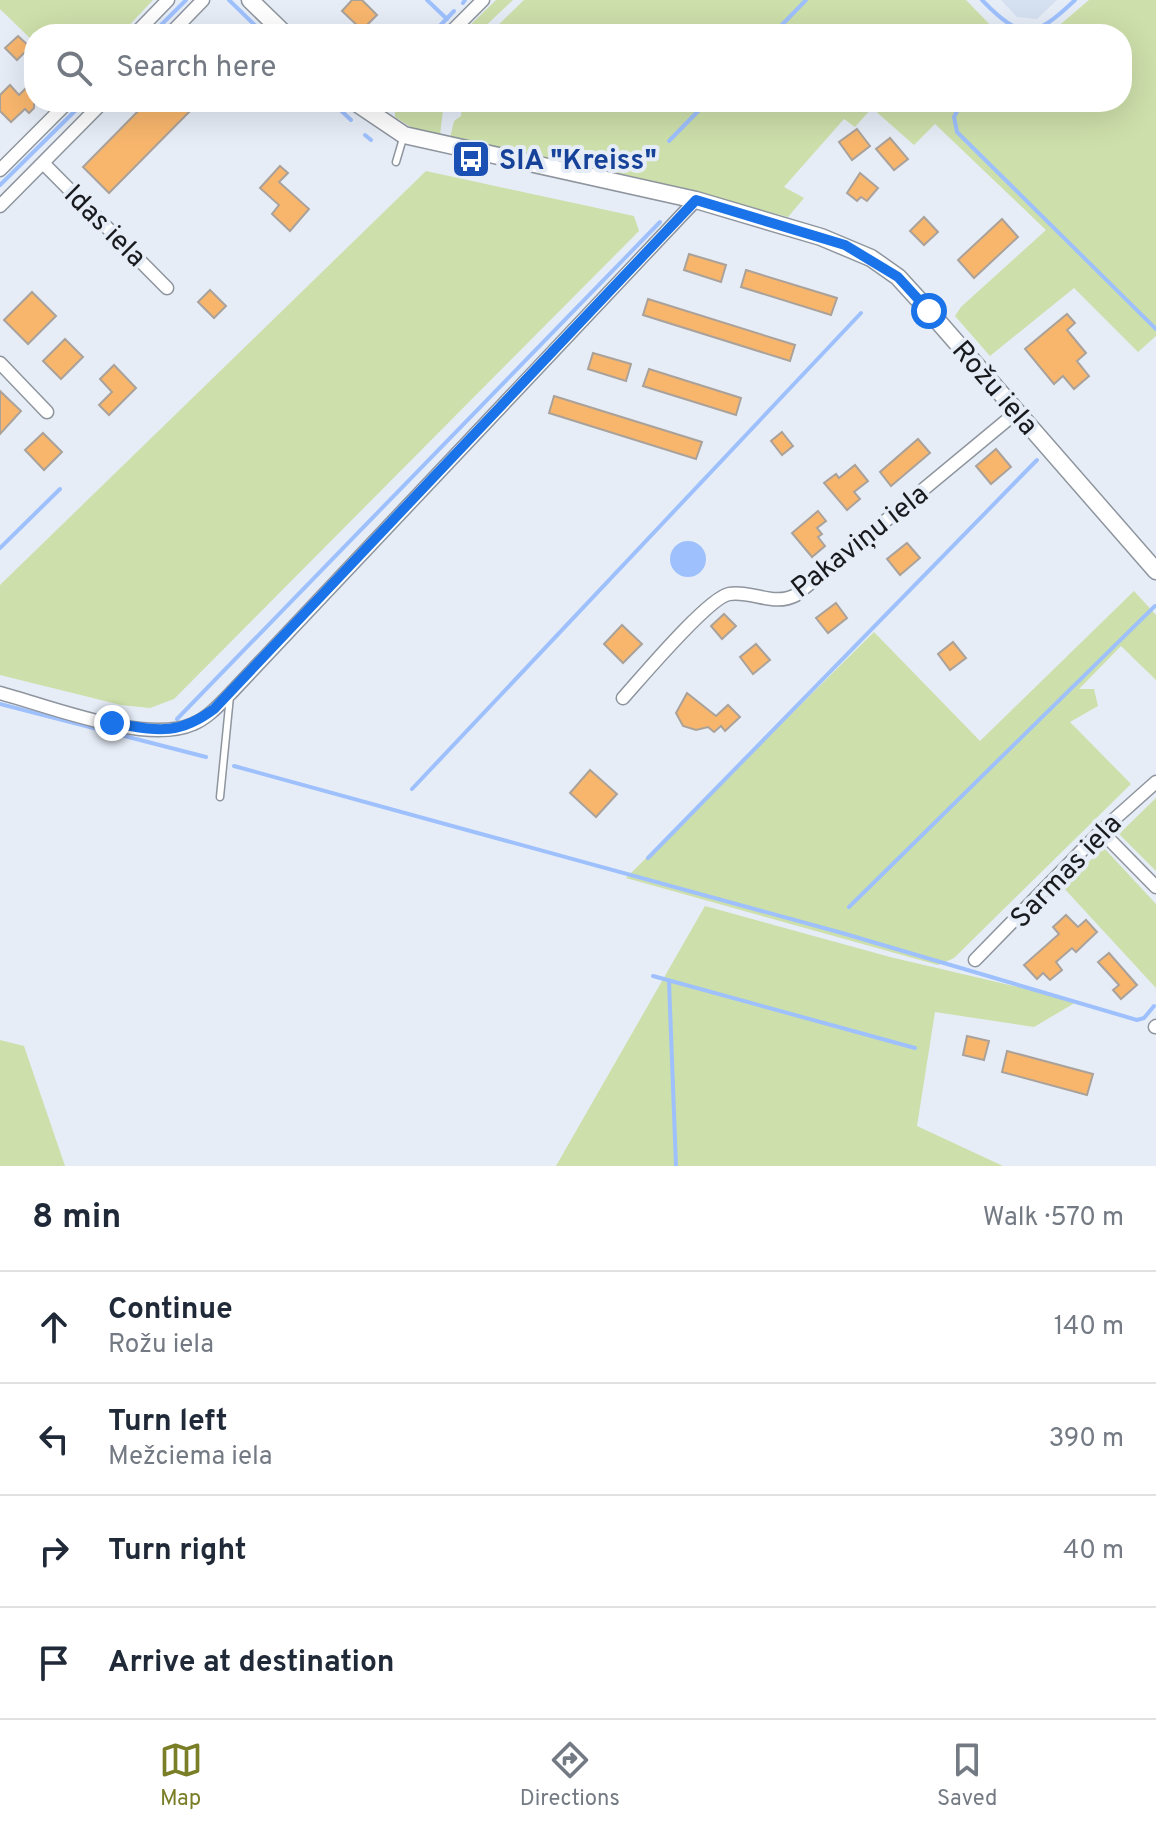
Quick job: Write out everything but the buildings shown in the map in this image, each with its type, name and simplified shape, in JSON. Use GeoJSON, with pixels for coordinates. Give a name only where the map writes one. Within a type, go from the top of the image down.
{"type":"FeatureCollection","features":[{"type":"Feature","properties":{"kind":"street"},"geometry":{"type":"LineString","coordinates":[[145,24],[168,0]]}},
{"type":"Feature","properties":{"kind":"street"},"geometry":{"type":"LineString","coordinates":[[180,24],[203,0]]}},
{"type":"Feature","properties":{"kind":"street"},"geometry":{"type":"LineString","coordinates":[[250,0],[275,24]]}},
{"type":"Feature","properties":{"kind":"street"},"geometry":{"type":"LineString","coordinates":[[459,24],[483,0]]}},
{"type":"Feature","properties":{"kind":"street"},"geometry":{"type":"LineString","coordinates":[[0,170],[58,112]]}},
{"type":"Feature","properties":{"kind":"street","name":"Idas iela"},"geometry":{"type":"LineString","coordinates":[[0,206],[93,112]]}},
{"type":"Feature","properties":{"kind":"street","name":"Rožu iela"},"geometry":{"type":"LineString","coordinates":[[381,112],[404,135],[696,200],[821,237],[871,258],[898,277],[1156,571]]}},
{"type":"Feature","properties":{"kind":"street","name":"Idas iela"},"geometry":{"type":"LineString","coordinates":[[43,163],[167,288]]}},
{"type":"Feature","properties":{"kind":"street"},"geometry":{"type":"LineString","coordinates":[[0,693],[147,729],[173,731],[195,724],[231,693],[696,200]]}},
{"type":"Feature","properties":{"kind":"street"},"geometry":{"type":"LineString","coordinates":[[0,363],[47,412]]}},
{"type":"Feature","properties":{"kind":"street","name":"Pakaviņu iela"},"geometry":{"type":"LineString","coordinates":[[623,698],[715,600],[738,593],[776,600],[796,595],[1018,411]]}},
{"type":"Feature","properties":{"kind":"street","name":"Sarmas iela"},"geometry":{"type":"LineString","coordinates":[[975,960],[1101,831],[1156,782]]}},
{"type":"Feature","properties":{"kind":"street"},"geometry":{"type":"LineString","coordinates":[[1101,831],[1156,887]]}},
{"type":"Feature","properties":{"kind":"lane"},"geometry":{"type":"LineString","coordinates":[[396,162],[404,135]]}},
{"type":"Feature","properties":{"kind":"lane"},"geometry":{"type":"LineString","coordinates":[[220,797],[231,693]]}},
{"type":"Feature","properties":{"kind":"shaded area"},"geometry":{"type":"Polygon","coordinates":[[[1001,0],[1057,0],[1037,19],[1017,17],[1001,0]]]}},
{"type":"Feature","properties":{"kind":"green space"},"geometry":{"type":"Polygon","coordinates":[[[0,0],[153,0],[130,24],[24,24],[24,32],[0,9],[0,0]]]}},
{"type":"Feature","properties":{"kind":"green space"},"geometry":{"type":"Polygon","coordinates":[[[496,0],[513,0],[488,24],[471,24],[496,0]]]}},
{"type":"Feature","properties":{"kind":"green space"},"geometry":{"type":"Polygon","coordinates":[[[524,0],[966,0],[989,24],[499,24],[524,0]]]}},
{"type":"Feature","properties":{"kind":"green space"},"geometry":{"type":"Polygon","coordinates":[[[1089,0],[1156,0],[1156,336],[1138,352],[1074,288],[990,356],[955,316],[961,307],[1046,230],[935,124],[914,145],[877,112],[1132,112],[1132,24],[1061,24],[1089,0]]]}},
{"type":"Feature","properties":{"kind":"green space"},"geometry":{"type":"Polygon","coordinates":[[[395,112],[443,112],[440,135],[414,129],[395,117],[395,112]]]}},
{"type":"Feature","properties":{"kind":"green space"},"geometry":{"type":"Polygon","coordinates":[[[461,112],[868,112],[855,127],[844,119],[784,187],[804,198],[788,217],[637,178],[450,138],[454,121],[461,112]]]}},
{"type":"Feature","properties":{"kind":"green space"},"geometry":{"type":"Polygon","coordinates":[[[426,171],[634,216],[639,231],[174,699],[150,708],[121,705],[0,675],[0,585],[426,171]]]}},
{"type":"Feature","properties":{"kind":"green space"},"geometry":{"type":"Polygon","coordinates":[[[1134,591],[1156,615],[1156,680],[1121,646],[1079,689],[1094,689],[1098,706],[1070,722],[1131,784],[954,958],[938,965],[626,878],[874,632],[980,741],[1134,591]]]}},
{"type":"Feature","properties":{"kind":"green space"},"geometry":{"type":"Polygon","coordinates":[[[1156,798],[1156,871],[1119,834],[1156,798]]]}},
{"type":"Feature","properties":{"kind":"green space"},"geometry":{"type":"Polygon","coordinates":[[[1104,848],[1156,904],[1156,988],[1062,886],[1104,848]]]}},
{"type":"Feature","properties":{"kind":"green space"},"geometry":{"type":"Polygon","coordinates":[[[705,906],[890,957],[1078,1001],[1034,1027],[935,1012],[917,1126],[1003,1166],[556,1166],[705,906]]]}},
{"type":"Feature","properties":{"kind":"green space"},"geometry":{"type":"Polygon","coordinates":[[[0,1040],[24,1046],[65,1166],[0,1166],[0,1040]]]}},
{"type":"Feature","properties":{"kind":"water"},"geometry":{"type":"Polygon","coordinates":[[[688,541],[701,546],[706,559],[701,572],[688,577],[675,572],[670,559],[675,546],[688,541]]]}},
{"type":"Feature","properties":{"kind":"waterway"},"geometry":{"type":"LineString","coordinates":[[162,24],[186,0]]}},
{"type":"Feature","properties":{"kind":"waterway"},"geometry":{"type":"LineString","coordinates":[[229,0],[254,24]]}},
{"type":"Feature","properties":{"kind":"waterway"},"geometry":{"type":"LineString","coordinates":[[427,0],[447,19]]}},
{"type":"Feature","properties":{"kind":"waterway"},"geometry":{"type":"LineString","coordinates":[[783,24],[806,0]]}},
{"type":"Feature","properties":{"kind":"waterway"},"geometry":{"type":"LineString","coordinates":[[982,0],[1010,24]]}},
{"type":"Feature","properties":{"kind":"waterway"},"geometry":{"type":"LineString","coordinates":[[1045,24],[1075,0]]}},
{"type":"Feature","properties":{"kind":"waterway"},"geometry":{"type":"LineString","coordinates":[[442,24],[454,11]]}},
{"type":"Feature","properties":{"kind":"waterway"},"geometry":{"type":"LineString","coordinates":[[0,185],[74,112]]}},
{"type":"Feature","properties":{"kind":"waterway"},"geometry":{"type":"LineString","coordinates":[[343,112],[351,120]]}},
{"type":"Feature","properties":{"kind":"waterway"},"geometry":{"type":"LineString","coordinates":[[669,141],[697,112]]}},
{"type":"Feature","properties":{"kind":"waterway"},"geometry":{"type":"LineString","coordinates":[[957,112],[954,117],[957,132],[1156,329]]}},
{"type":"Feature","properties":{"kind":"waterway"},"geometry":{"type":"LineString","coordinates":[[365,135],[371,140]]}},
{"type":"Feature","properties":{"kind":"waterway"},"geometry":{"type":"LineString","coordinates":[[177,719],[660,222]]}},
{"type":"Feature","properties":{"kind":"waterway"},"geometry":{"type":"LineString","coordinates":[[412,789],[861,313]]}},
{"type":"Feature","properties":{"kind":"waterway"},"geometry":{"type":"LineString","coordinates":[[648,858],[1037,460]]}},
{"type":"Feature","properties":{"kind":"waterway"},"geometry":{"type":"LineString","coordinates":[[0,548],[60,489]]}},
{"type":"Feature","properties":{"kind":"waterway"},"geometry":{"type":"LineString","coordinates":[[849,907],[1155,606]]}},
{"type":"Feature","properties":{"kind":"waterway"},"geometry":{"type":"LineString","coordinates":[[0,704],[206,757]]}},
{"type":"Feature","properties":{"kind":"waterway"},"geometry":{"type":"LineString","coordinates":[[234,766],[842,933],[1137,1020],[1144,1018],[1154,1006]]}},
{"type":"Feature","properties":{"kind":"waterway"},"geometry":{"type":"LineString","coordinates":[[653,976],[915,1048]]}},
{"type":"Feature","properties":{"kind":"waterway"},"geometry":{"type":"LineString","coordinates":[[669,981],[676,1166]]}},
{"type":"Feature","properties":{"kind":"place","name":"SIA \"Kreiss\""},"geometry":{"type":"Point","coordinates":[471,159]}},
{"type":"Feature","properties":{"kind":"route"},"geometry":{"type":"LineString","coordinates":[[112,723],[173,731],[195,724],[214,709],[696,200],[845,245],[898,277],[929,311]]}}]}
